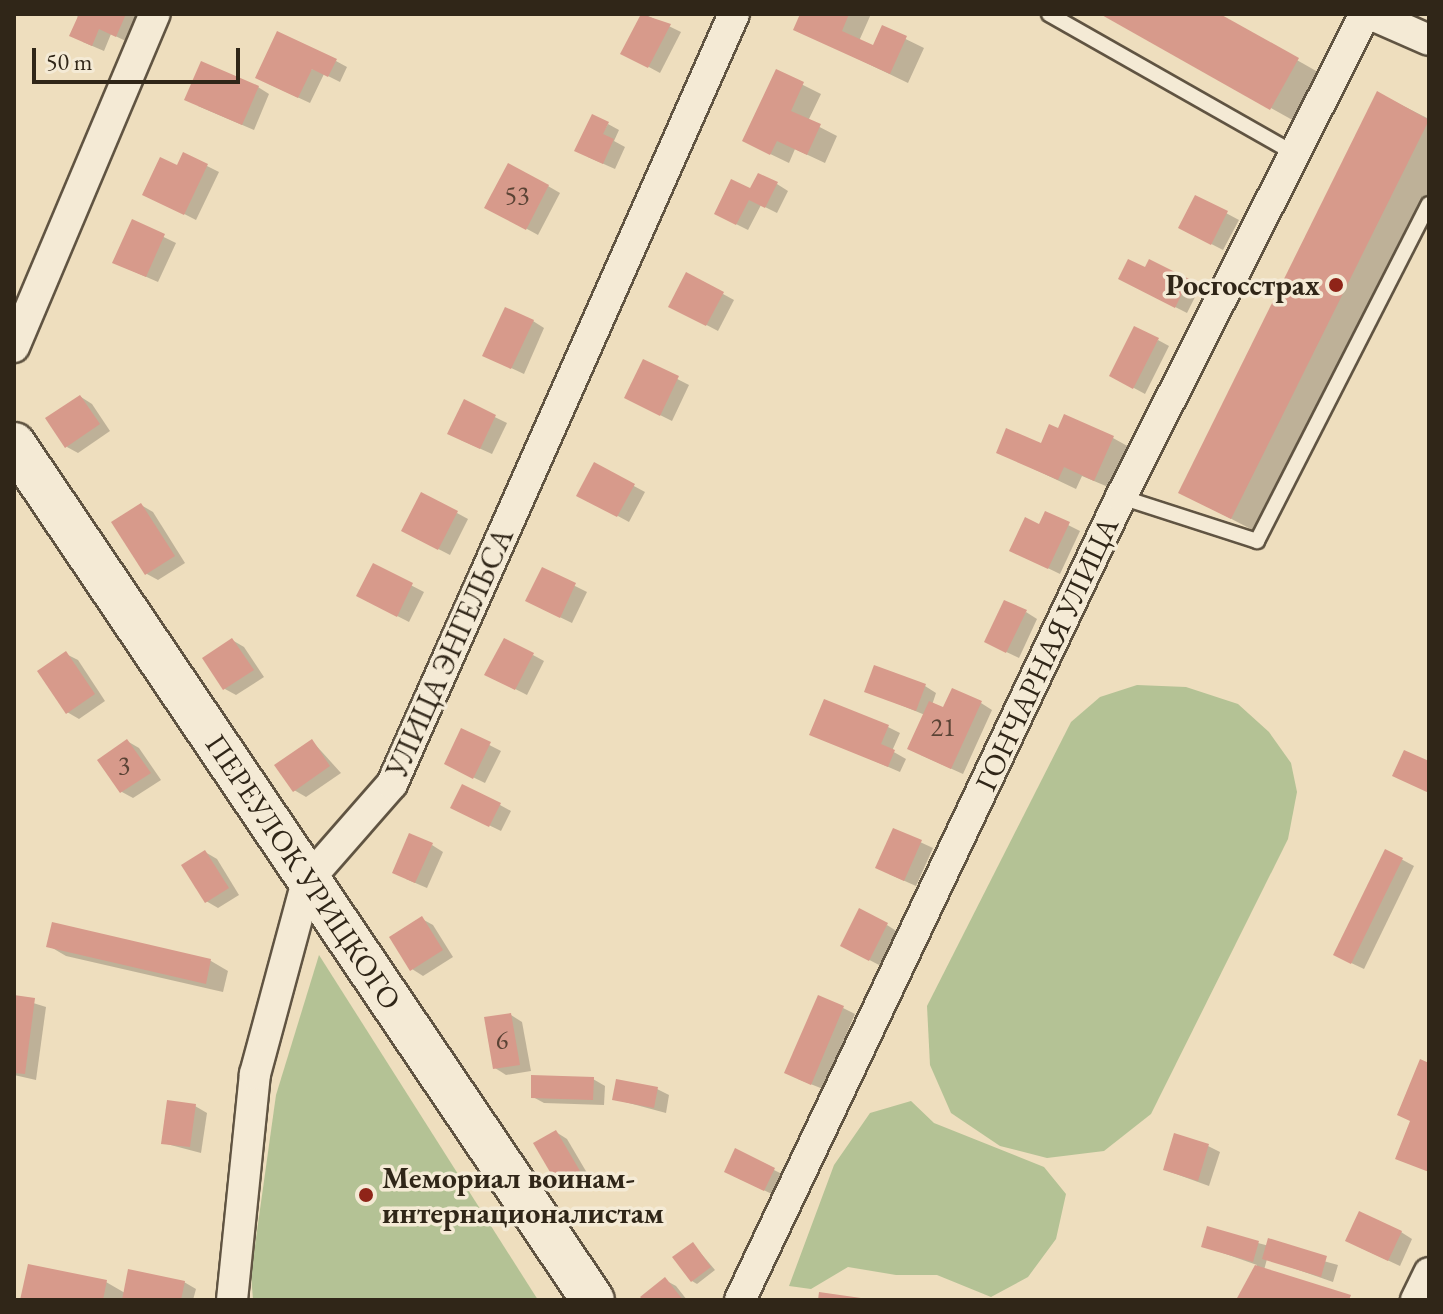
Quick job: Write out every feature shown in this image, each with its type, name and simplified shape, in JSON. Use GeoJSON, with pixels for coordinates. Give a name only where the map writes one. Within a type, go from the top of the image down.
{"type":"FeatureCollection","features":[{"type":"Feature","properties":{"kind":"street"},"geometry":{"type":"LineString","coordinates":[[14,347],[155,14]]}},
{"type":"Feature","properties":{"kind":"street","name":"УЛИЦА ЭНГЕЛЬСА"},"geometry":{"type":"LineString","coordinates":[[232,1300],[255,1074],[307,881],[392,784],[734,14]]}},
{"type":"Feature","properties":{"kind":"street"},"geometry":{"type":"LineString","coordinates":[[1368,14],[1429,40]]}},
{"type":"Feature","properties":{"kind":"street","name":"ГОНЧАРНАЯ УЛИЦА"},"geometry":{"type":"LineString","coordinates":[[740,1300],[1121,497],[1368,14]]}},
{"type":"Feature","properties":{"kind":"street","name":"ПЕРЕУЛОК УРИЦКОГО"},"geometry":{"type":"LineString","coordinates":[[14,444],[593,1300]]}},
{"type":"Feature","properties":{"kind":"street"},"geometry":{"type":"LineString","coordinates":[[1416,1300],[1429,1273]]}},
{"type":"Feature","properties":{"kind":"lane"},"geometry":{"type":"LineString","coordinates":[[1049,14],[1295,155]]}},
{"type":"Feature","properties":{"kind":"lane"},"geometry":{"type":"LineString","coordinates":[[1121,497],[1257,541],[1429,204]]}},
{"type":"Feature","properties":{"kind":"green space"},"geometry":{"type":"Polygon","coordinates":[[[1137,685],[1186,687],[1238,704],[1269,732],[1291,763],[1297,792],[1288,839],[1151,1114],[1104,1151],[1047,1158],[1000,1146],[951,1113],[930,1065],[927,1006],[1071,722],[1100,697],[1137,685]]]}},
{"type":"Feature","properties":{"kind":"green space"},"geometry":{"type":"Polygon","coordinates":[[[319,955],[538,1300],[253,1300],[251,1274],[276,1095],[319,955]]]}},
{"type":"Feature","properties":{"kind":"green space"},"geometry":{"type":"Polygon","coordinates":[[[911,1101],[934,1123],[1044,1167],[1066,1194],[1056,1239],[1028,1277],[991,1297],[937,1275],[896,1275],[848,1267],[811,1289],[789,1286],[834,1165],[870,1113],[911,1101]]]}},
{"type":"Feature","properties":{"kind":"building"},"geometry":{"type":"Polygon","coordinates":[[[79,14],[126,14],[116,37],[99,29],[92,46],[69,36],[79,14]]]}},
{"type":"Feature","properties":{"kind":"building"},"geometry":{"type":"Polygon","coordinates":[[[641,14],[671,24],[648,68],[620,54],[641,14]]]}},
{"type":"Feature","properties":{"kind":"building"},"geometry":{"type":"Polygon","coordinates":[[[800,14],[849,14],[842,31],[873,45],[882,25],[907,36],[890,74],[793,30],[800,14]]]}},
{"type":"Feature","properties":{"kind":"building"},"geometry":{"type":"Polygon","coordinates":[[[1100,14],[1220,14],[1299,58],[1270,110],[1100,14]]]}},
{"type":"Feature","properties":{"kind":"building"},"geometry":{"type":"Polygon","coordinates":[[[277,31],[337,59],[328,77],[312,69],[298,98],[255,78],[277,31]]]}},
{"type":"Feature","properties":{"kind":"building"},"geometry":{"type":"Polygon","coordinates":[[[201,61],[259,86],[242,125],[184,100],[201,61]]]}},
{"type":"Feature","properties":{"kind":"building"},"geometry":{"type":"Polygon","coordinates":[[[776,69],[804,82],[791,111],[821,124],[807,155],[777,141],[770,155],[742,141],[776,69]]]}},
{"type":"Feature","properties":{"kind":"building"},"geometry":{"type":"Polygon","coordinates":[[[1377,91],[1429,120],[1231,519],[1178,493],[1377,91]]]}},
{"type":"Feature","properties":{"kind":"building"},"geometry":{"type":"Polygon","coordinates":[[[592,114],[609,122],[603,134],[614,139],[603,164],[574,151],[592,114]]]}},
{"type":"Feature","properties":{"kind":"building"},"geometry":{"type":"Polygon","coordinates":[[[183,152],[208,164],[184,215],[142,195],[160,157],[177,165],[183,152]]]}},
{"type":"Feature","properties":{"kind":"building"},"geometry":{"type":"Polygon","coordinates":[[[508,163],[549,185],[526,230],[484,208],[508,163]]]}},
{"type":"Feature","properties":{"kind":"building"},"geometry":{"type":"Polygon","coordinates":[[[758,173],[778,182],[765,208],[749,200],[736,225],[714,214],[731,179],[750,188],[758,173]]]}},
{"type":"Feature","properties":{"kind":"building"},"geometry":{"type":"Polygon","coordinates":[[[1195,195],[1228,211],[1211,245],[1178,228],[1195,195]]]}},
{"type":"Feature","properties":{"kind":"building"},"geometry":{"type":"Polygon","coordinates":[[[132,219],[165,234],[146,277],[112,263],[132,219]]]}},
{"type":"Feature","properties":{"kind":"building"},"geometry":{"type":"Polygon","coordinates":[[[1128,259],[1145,267],[1149,259],[1189,279],[1175,308],[1118,279],[1128,259]]]}},
{"type":"Feature","properties":{"kind":"building"},"geometry":{"type":"Polygon","coordinates":[[[686,272],[724,292],[706,326],[668,307],[686,272]]]}},
{"type":"Feature","properties":{"kind":"building"},"geometry":{"type":"Polygon","coordinates":[[[505,307],[534,320],[511,369],[482,356],[505,307]]]}},
{"type":"Feature","properties":{"kind":"building"},"geometry":{"type":"Polygon","coordinates":[[[1134,326],[1159,338],[1133,389],[1109,376],[1134,326]]]}},
{"type":"Feature","properties":{"kind":"building"},"geometry":{"type":"Polygon","coordinates":[[[643,359],[679,376],[660,416],[624,398],[643,359]]]}},
{"type":"Feature","properties":{"kind":"building"},"geometry":{"type":"Polygon","coordinates":[[[80,395],[100,424],[65,448],[45,418],[80,395]]]}},
{"type":"Feature","properties":{"kind":"building"},"geometry":{"type":"Polygon","coordinates":[[[464,399],[496,415],[480,449],[447,434],[464,399]]]}},
{"type":"Feature","properties":{"kind":"building"},"geometry":{"type":"Polygon","coordinates":[[[1064,414],[1114,436],[1094,481],[1064,467],[1058,480],[996,453],[1006,428],[1041,443],[1049,424],[1058,428],[1064,414]]]}},
{"type":"Feature","properties":{"kind":"building"},"geometry":{"type":"Polygon","coordinates":[[[594,462],[635,484],[617,517],[576,496],[594,462]]]}},
{"type":"Feature","properties":{"kind":"building"},"geometry":{"type":"Polygon","coordinates":[[[421,492],[458,511],[438,550],[401,531],[421,492]]]}},
{"type":"Feature","properties":{"kind":"building"},"geometry":{"type":"Polygon","coordinates":[[[141,503],[175,556],[145,575],[111,522],[141,503]]]}},
{"type":"Feature","properties":{"kind":"building"},"geometry":{"type":"Polygon","coordinates":[[[1045,511],[1070,522],[1048,569],[1009,551],[1025,517],[1039,524],[1045,511]]]}},
{"type":"Feature","properties":{"kind":"building"},"geometry":{"type":"Polygon","coordinates":[[[373,563],[413,583],[397,617],[356,596],[373,563]]]}},
{"type":"Feature","properties":{"kind":"building"},"geometry":{"type":"Polygon","coordinates":[[[542,567],[576,583],[560,618],[525,601],[542,567]]]}},
{"type":"Feature","properties":{"kind":"building"},"geometry":{"type":"Polygon","coordinates":[[[1004,600],[1027,610],[1006,653],[984,642],[1004,600]]]}},
{"type":"Feature","properties":{"kind":"building"},"geometry":{"type":"Polygon","coordinates":[[[232,638],[254,670],[223,690],[202,658],[232,638]]]}},
{"type":"Feature","properties":{"kind":"building"},"geometry":{"type":"Polygon","coordinates":[[[504,638],[534,653],[515,690],[484,675],[504,638]]]}},
{"type":"Feature","properties":{"kind":"building"},"geometry":{"type":"Polygon","coordinates":[[[66,651],[95,694],[66,714],[37,671],[66,651]]]}},
{"type":"Feature","properties":{"kind":"building"},"geometry":{"type":"Polygon","coordinates":[[[874,665],[926,684],[916,711],[864,692],[874,665]]]}},
{"type":"Feature","properties":{"kind":"building"},"geometry":{"type":"Polygon","coordinates":[[[952,688],[982,701],[951,769],[907,749],[929,701],[943,707],[952,688]]]}},
{"type":"Feature","properties":{"kind":"building"},"geometry":{"type":"Polygon","coordinates":[[[824,699],[889,725],[881,744],[895,750],[888,767],[809,735],[824,699]]]}},
{"type":"Feature","properties":{"kind":"building"},"geometry":{"type":"Polygon","coordinates":[[[461,728],[491,742],[473,779],[444,764],[461,728]]]}},
{"type":"Feature","properties":{"kind":"building"},"geometry":{"type":"Polygon","coordinates":[[[127,739],[151,773],[120,793],[97,760],[127,739]]]}},
{"type":"Feature","properties":{"kind":"building"},"geometry":{"type":"Polygon","coordinates":[[[312,739],[330,766],[293,792],[274,765],[312,739]]]}},
{"type":"Feature","properties":{"kind":"building"},"geometry":{"type":"Polygon","coordinates":[[[1404,750],[1429,761],[1429,793],[1392,776],[1404,750]]]}},
{"type":"Feature","properties":{"kind":"building"},"geometry":{"type":"Polygon","coordinates":[[[462,784],[501,803],[489,827],[450,808],[462,784]]]}},
{"type":"Feature","properties":{"kind":"building"},"geometry":{"type":"Polygon","coordinates":[[[893,828],[922,840],[904,881],[875,868],[893,828]]]}},
{"type":"Feature","properties":{"kind":"building"},"geometry":{"type":"Polygon","coordinates":[[[409,833],[433,843],[415,883],[392,873],[409,833]]]}},
{"type":"Feature","properties":{"kind":"building"},"geometry":{"type":"Polygon","coordinates":[[[1385,849],[1403,858],[1351,964],[1333,955],[1385,849]]]}},
{"type":"Feature","properties":{"kind":"building"},"geometry":{"type":"Polygon","coordinates":[[[205,850],[229,888],[205,903],[181,865],[205,850]]]}},
{"type":"Feature","properties":{"kind":"building"},"geometry":{"type":"Polygon","coordinates":[[[859,908],[888,923],[869,961],[840,946],[859,908]]]}},
{"type":"Feature","properties":{"kind":"building"},"geometry":{"type":"Polygon","coordinates":[[[422,916],[443,950],[410,971],[389,937],[422,916]]]}},
{"type":"Feature","properties":{"kind":"building"},"geometry":{"type":"Polygon","coordinates":[[[52,922],[211,959],[206,984],[46,947],[52,922]]]}},
{"type":"Feature","properties":{"kind":"building"},"geometry":{"type":"Polygon","coordinates":[[[14,995],[35,998],[25,1074],[14,1073],[14,995]]]}},
{"type":"Feature","properties":{"kind":"building"},"geometry":{"type":"Polygon","coordinates":[[[818,995],[844,1006],[811,1085],[784,1073],[818,995]]]}},
{"type":"Feature","properties":{"kind":"building"},"geometry":{"type":"Polygon","coordinates":[[[511,1013],[520,1065],[493,1069],[484,1017],[511,1013]]]}},
{"type":"Feature","properties":{"kind":"building"},"geometry":{"type":"Polygon","coordinates":[[[1420,1059],[1429,1063],[1429,1172],[1395,1159],[1410,1121],[1397,1115],[1420,1059]]]}},
{"type":"Feature","properties":{"kind":"building"},"geometry":{"type":"Polygon","coordinates":[[[531,1075],[594,1077],[593,1100],[531,1098],[531,1075]]]}},
{"type":"Feature","properties":{"kind":"building"},"geometry":{"type":"Polygon","coordinates":[[[616,1079],[658,1087],[654,1108],[612,1100],[616,1079]]]}},
{"type":"Feature","properties":{"kind":"building"},"geometry":{"type":"Polygon","coordinates":[[[167,1100],[196,1104],[190,1147],[161,1144],[167,1100]]]}},
{"type":"Feature","properties":{"kind":"building"},"geometry":{"type":"Polygon","coordinates":[[[556,1130],[580,1171],[557,1184],[533,1143],[556,1130]]]}},
{"type":"Feature","properties":{"kind":"building"},"geometry":{"type":"Polygon","coordinates":[[[1174,1133],[1209,1144],[1198,1181],[1163,1170],[1174,1133]]]}},
{"type":"Feature","properties":{"kind":"building"},"geometry":{"type":"Polygon","coordinates":[[[735,1148],[775,1168],[764,1191],[724,1172],[735,1148]]]}},
{"type":"Feature","properties":{"kind":"building"},"geometry":{"type":"Polygon","coordinates":[[[1359,1211],[1402,1231],[1388,1261],[1345,1241],[1359,1211]]]}},
{"type":"Feature","properties":{"kind":"building"},"geometry":{"type":"Polygon","coordinates":[[[1207,1226],[1259,1241],[1253,1262],[1201,1247],[1207,1226]]]}},
{"type":"Feature","properties":{"kind":"building"},"geometry":{"type":"Polygon","coordinates":[[[1268,1238],[1327,1256],[1321,1277],[1262,1259],[1268,1238]]]}},
{"type":"Feature","properties":{"kind":"building"},"geometry":{"type":"Polygon","coordinates":[[[693,1242],[711,1267],[691,1282],[672,1257],[693,1242]]]}},
{"type":"Feature","properties":{"kind":"building"},"geometry":{"type":"Polygon","coordinates":[[[28,1264],[107,1280],[103,1300],[20,1300],[28,1264]]]}},
{"type":"Feature","properties":{"kind":"building"},"geometry":{"type":"Polygon","coordinates":[[[1255,1265],[1351,1295],[1349,1300],[1236,1300],[1255,1265]]]}},
{"type":"Feature","properties":{"kind":"building"},"geometry":{"type":"Polygon","coordinates":[[[128,1269],[185,1281],[181,1300],[122,1300],[128,1269]]]}},
{"type":"Feature","properties":{"kind":"building"},"geometry":{"type":"Polygon","coordinates":[[[665,1277],[683,1300],[643,1300],[640,1297],[665,1277]]]}},
{"type":"Feature","properties":{"kind":"building"},"geometry":{"type":"Polygon","coordinates":[[[819,1292],[861,1298],[861,1300],[818,1300],[819,1292]]]}},
{"type":"Feature","properties":{"kind":"place","name":"Росгосстрах"},"geometry":{"type":"Point","coordinates":[1336,285]}},
{"type":"Feature","properties":{"kind":"place","name":"Мемориал воинам- интернационалистам"},"geometry":{"type":"Point","coordinates":[366,1195]}}]}
